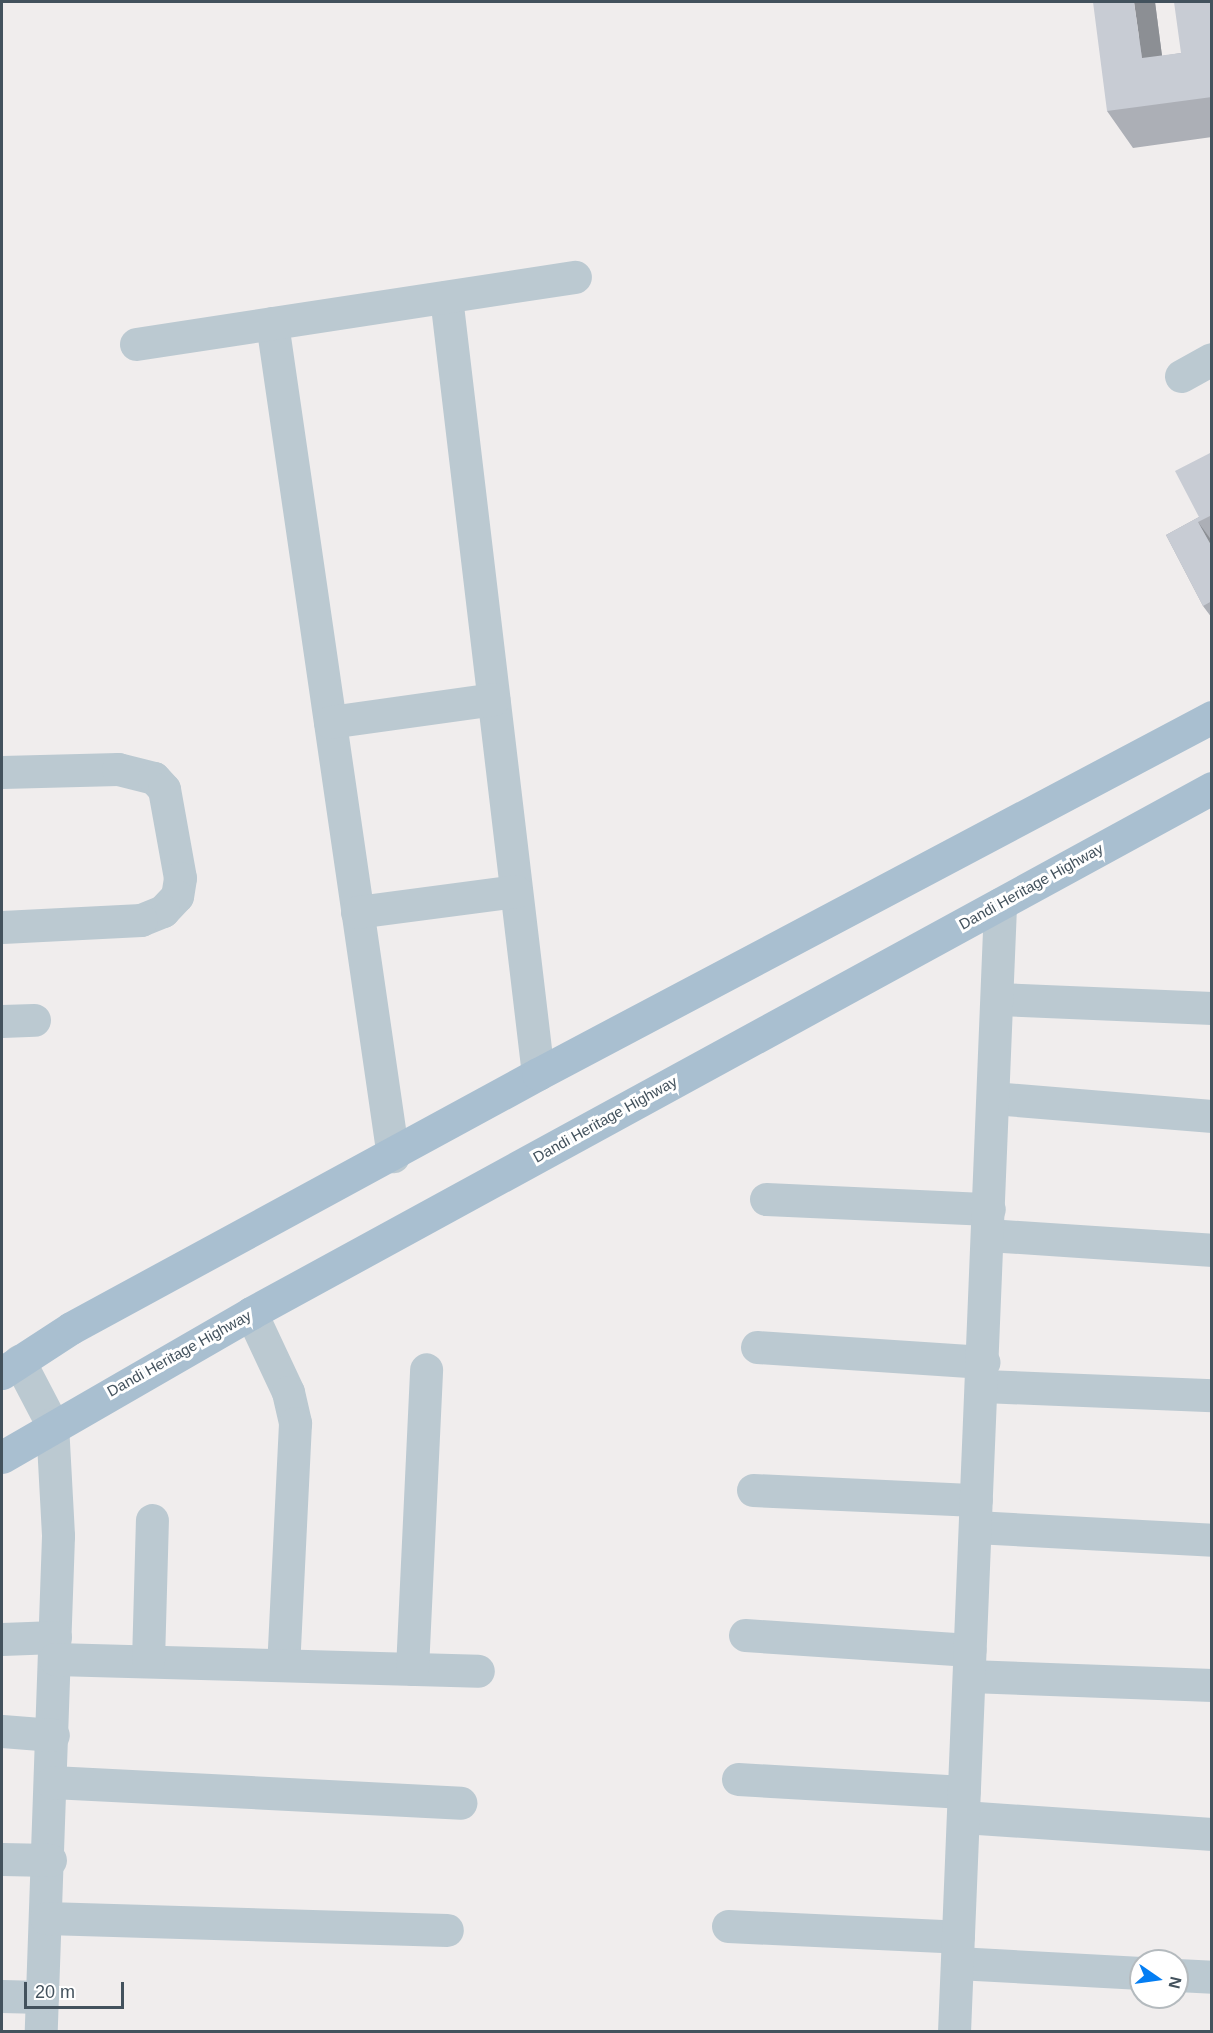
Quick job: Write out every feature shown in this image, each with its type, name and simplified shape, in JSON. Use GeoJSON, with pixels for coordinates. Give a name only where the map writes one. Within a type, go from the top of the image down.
{"type":"FeatureCollection","features":[{"type":"Feature","properties":{"kind":"main road"},"geometry":{"type":"LineString","coordinates":[[10,1367],[538,1074],[1212,717]]}},
{"type":"Feature","properties":{"kind":"main road","name":"Dandi Heritage Highway"},"geometry":{"type":"LineString","coordinates":[[2,1456],[52,1424],[251,1313],[1212,788]]}},
{"type":"Feature","properties":{"kind":"street"},"geometry":{"type":"LineString","coordinates":[[136,344],[574,277]]}},
{"type":"Feature","properties":{"kind":"street"},"geometry":{"type":"LineString","coordinates":[[446,297],[538,1074]]}},
{"type":"Feature","properties":{"kind":"street"},"geometry":{"type":"LineString","coordinates":[[272,323],[393,1156]]}},
{"type":"Feature","properties":{"kind":"street"},"geometry":{"type":"LineString","coordinates":[[1181,376],[1212,359]]}},
{"type":"Feature","properties":{"kind":"street"},"geometry":{"type":"LineString","coordinates":[[330,722],[493,699]]}},
{"type":"Feature","properties":{"kind":"street"},"geometry":{"type":"LineString","coordinates":[[2,772],[118,769],[154,778],[164,789],[180,878],[177,896],[163,911],[141,920],[2,927]]}},
{"type":"Feature","properties":{"kind":"street"},"geometry":{"type":"LineString","coordinates":[[357,912],[516,891]]}},
{"type":"Feature","properties":{"kind":"street"},"geometry":{"type":"LineString","coordinates":[[954,2031],[975,1514],[984,1374],[1000,904]]}},
{"type":"Feature","properties":{"kind":"street"},"geometry":{"type":"LineString","coordinates":[[997,999],[1212,1008]]}},
{"type":"Feature","properties":{"kind":"street"},"geometry":{"type":"LineString","coordinates":[[2,1022],[34,1020]]}},
{"type":"Feature","properties":{"kind":"street"},"geometry":{"type":"LineString","coordinates":[[993,1098],[1212,1116]]}},
{"type":"Feature","properties":{"kind":"street"},"geometry":{"type":"LineString","coordinates":[[766,1199],[989,1222],[1212,1250]]}},
{"type":"Feature","properties":{"kind":"street"},"geometry":{"type":"LineString","coordinates":[[251,1313],[288,1392],[295,1423],[283,1665]]}},
{"type":"Feature","properties":{"kind":"street"},"geometry":{"type":"LineString","coordinates":[[757,1347],[984,1374],[1212,1395]]}},
{"type":"Feature","properties":{"kind":"street"},"geometry":{"type":"LineString","coordinates":[[10,1367],[52,1424],[58,1536],[50,1860],[41,2031]]}},
{"type":"Feature","properties":{"kind":"street"},"geometry":{"type":"LineString","coordinates":[[412,1669],[426,1369]]}},
{"type":"Feature","properties":{"kind":"street"},"geometry":{"type":"LineString","coordinates":[[753,1490],[1212,1540]]}},
{"type":"Feature","properties":{"kind":"street"},"geometry":{"type":"LineString","coordinates":[[148,1661],[152,1520]]}},
{"type":"Feature","properties":{"kind":"street"},"geometry":{"type":"LineString","coordinates":[[745,1635],[969,1663],[1212,1685]]}},
{"type":"Feature","properties":{"kind":"street"},"geometry":{"type":"LineString","coordinates":[[2,1639],[148,1661],[478,1671]]}},
{"type":"Feature","properties":{"kind":"street"},"geometry":{"type":"LineString","coordinates":[[2,1731],[53,1735]]}},
{"type":"Feature","properties":{"kind":"street"},"geometry":{"type":"LineString","coordinates":[[738,1779],[1212,1834]]}},
{"type":"Feature","properties":{"kind":"street"},"geometry":{"type":"LineString","coordinates":[[52,1782],[460,1803]]}},
{"type":"Feature","properties":{"kind":"street"},"geometry":{"type":"LineString","coordinates":[[2,1859],[50,1860]]}},
{"type":"Feature","properties":{"kind":"street"},"geometry":{"type":"LineString","coordinates":[[46,1918],[447,1930]]}},
{"type":"Feature","properties":{"kind":"street"},"geometry":{"type":"LineString","coordinates":[[728,1926],[957,1950],[1129,1972]]}},
{"type":"Feature","properties":{"kind":"street"},"geometry":{"type":"LineString","coordinates":[[1189,1976],[1212,1977]]}},
{"type":"Feature","properties":{"kind":"street"},"geometry":{"type":"LineString","coordinates":[[2,1996],[42,1997]]}},
{"type":"Feature","properties":{"kind":"building"},"geometry":{"type":"Polygon","coordinates":[[[1093,2],[1134,2],[1142,58],[1181,53],[1174,2],[1212,2],[1212,97],[1107,111],[1093,2]]]}},
{"type":"Feature","properties":{"kind":"building"},"geometry":{"type":"Polygon","coordinates":[[[1212,452],[1212,515],[1198,522],[1212,547],[1212,601],[1203,606],[1166,535],[1199,517],[1175,471],[1212,452]]]}}]}
